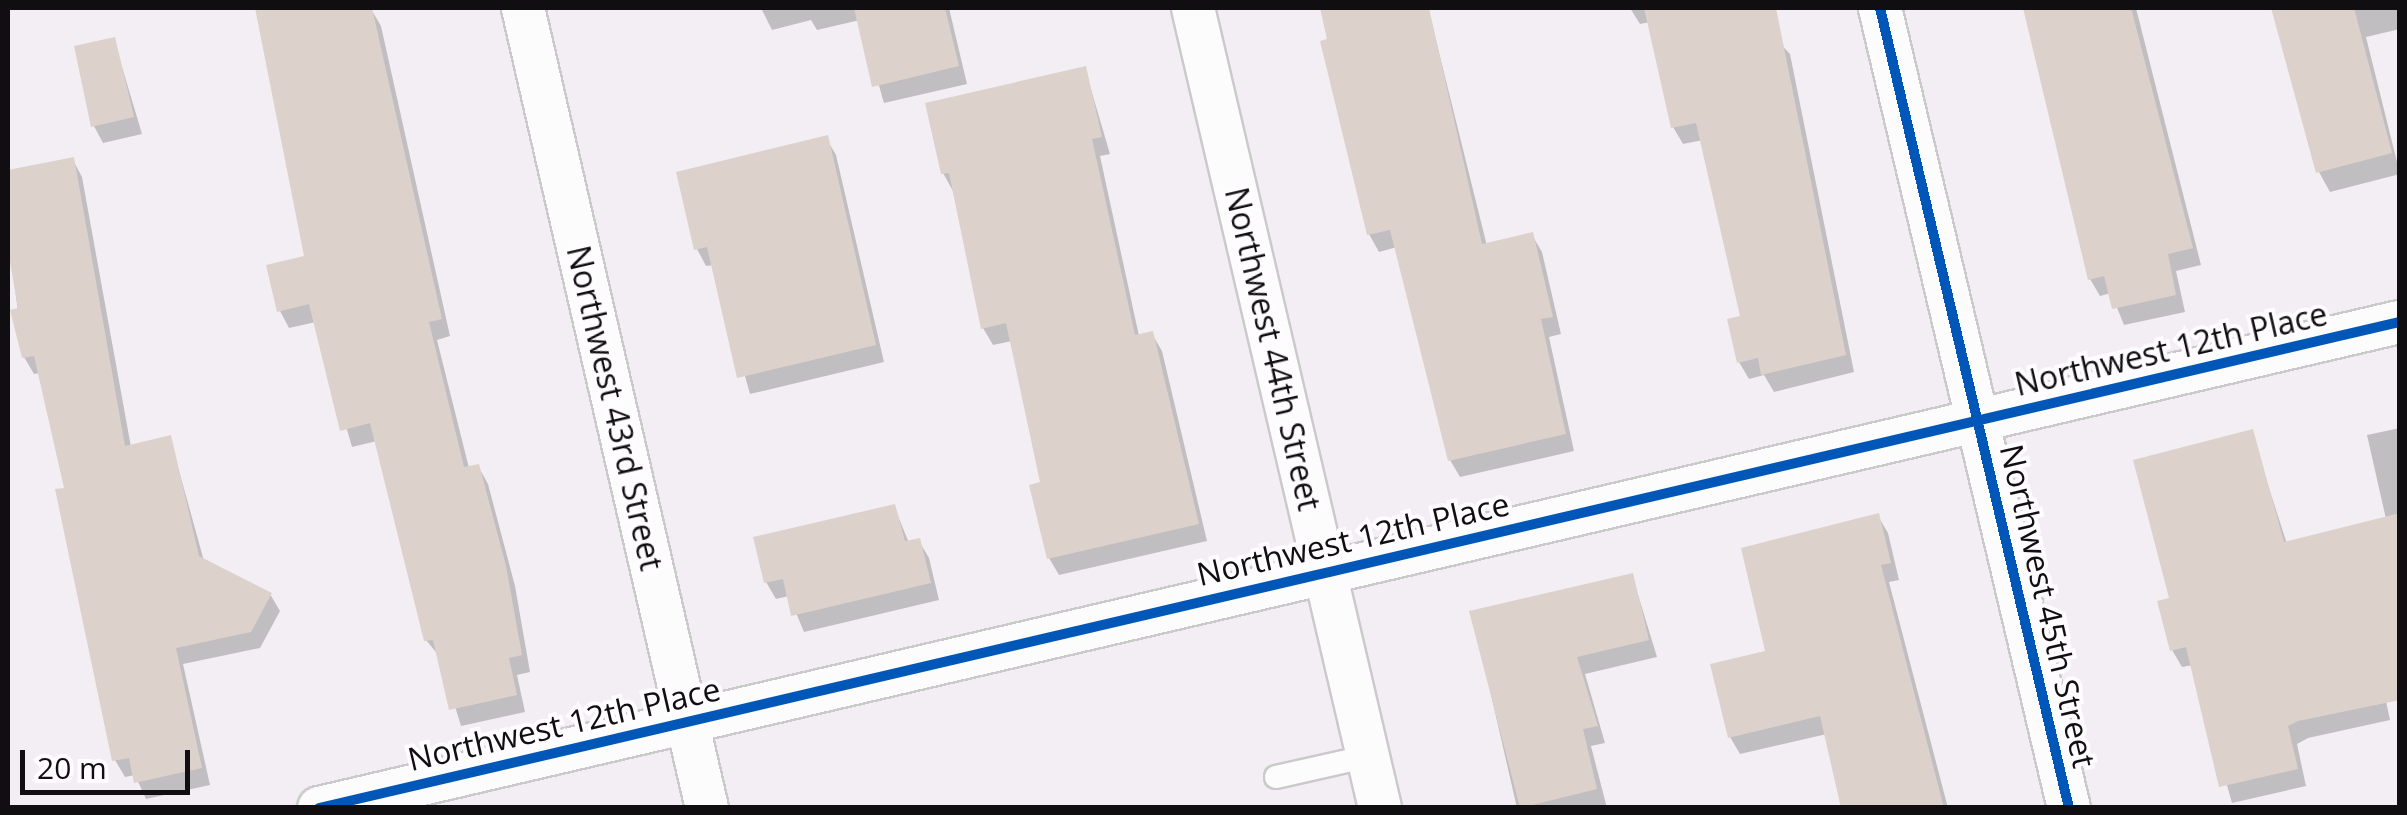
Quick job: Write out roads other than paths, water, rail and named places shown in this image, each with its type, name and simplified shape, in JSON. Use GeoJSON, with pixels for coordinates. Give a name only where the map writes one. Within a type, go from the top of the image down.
{"type":"FeatureCollection","features":[{"type":"Feature","properties":{"kind":"street","name":"Northwest 43rd Street"},"geometry":{"type":"LineString","coordinates":[[523,8],[706,808]]}},
{"type":"Feature","properties":{"kind":"street","name":"Northwest 44th Street"},"geometry":{"type":"LineString","coordinates":[[1193,8],[1380,808]]}},
{"type":"Feature","properties":{"kind":"street","name":"Northwest 45th Street"},"geometry":{"type":"LineString","coordinates":[[1880,8],[2068,808]]}},
{"type":"Feature","properties":{"kind":"street","name":"Northwest 12th Place"},"geometry":{"type":"LineString","coordinates":[[319,808],[2400,322]]}},
{"type":"Feature","properties":{"kind":"lane"},"geometry":{"type":"LineString","coordinates":[[1276,777],[1368,756]]}}]}
